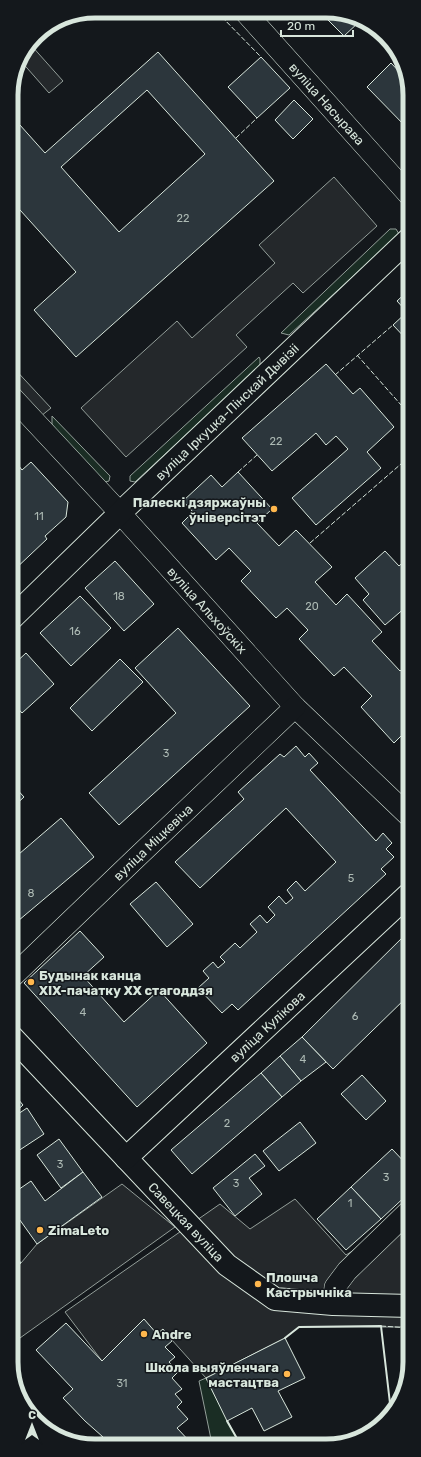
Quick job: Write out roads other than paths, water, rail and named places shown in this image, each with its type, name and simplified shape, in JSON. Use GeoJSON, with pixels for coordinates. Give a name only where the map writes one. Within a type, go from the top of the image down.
{"type":"FeatureCollection","features":[{"type":"Feature","properties":{"kind":"street","name":"вуліца Насырава"},"geometry":{"type":"LineString","coordinates":[[250,18],[403,188]]}},
{"type":"Feature","properties":{"kind":"street","name":"вуліца Іркуцка-Пінскай Дывізіі"},"geometry":{"type":"LineString","coordinates":[[18,612],[120,513],[403,245]]}},
{"type":"Feature","properties":{"kind":"street","name":"вуліца Альхоўскіх"},"geometry":{"type":"LineString","coordinates":[[18,403],[120,513],[295,707],[403,810]]}},
{"type":"Feature","properties":{"kind":"street","name":"вуліца Міцкевіча"},"geometry":{"type":"LineString","coordinates":[[18,971],[134,858],[295,707]]}},
{"type":"Feature","properties":{"kind":"street","name":"вуліца Кулікова"},"geometry":{"type":"LineString","coordinates":[[126,1158],[403,900]]}},
{"type":"Feature","properties":{"kind":"street","name":"Савецкая вуліца"},"geometry":{"type":"LineString","coordinates":[[18,1043],[227,1265],[275,1300],[333,1304],[403,1306]]}},
{"type":"Feature","properties":{"kind":"street"},"geometry":{"type":"LineString","coordinates":[[333,1304],[335,1287],[347,1271],[403,1217]]}},
{"type":"Feature","properties":{"kind":"place","name":"Палескі дзяржаўны ўніверсітэт"},"geometry":{"type":"Point","coordinates":[274,509]}},
{"type":"Feature","properties":{"kind":"place","name":"Будынак канца XIX-пачатку XX стагоддзя"},"geometry":{"type":"Point","coordinates":[31,982]}},
{"type":"Feature","properties":{"kind":"place","name":"ZimaLeto"},"geometry":{"type":"Point","coordinates":[40,1230]}},
{"type":"Feature","properties":{"kind":"place","name":"Плошча Кастрычніка"},"geometry":{"type":"Point","coordinates":[258,1284]}},
{"type":"Feature","properties":{"kind":"place","name":"Andre"},"geometry":{"type":"Point","coordinates":[144,1334]}},
{"type":"Feature","properties":{"kind":"place","name":"Школа выяўленчага мастацтва"},"geometry":{"type":"Point","coordinates":[287,1374]}}]}
